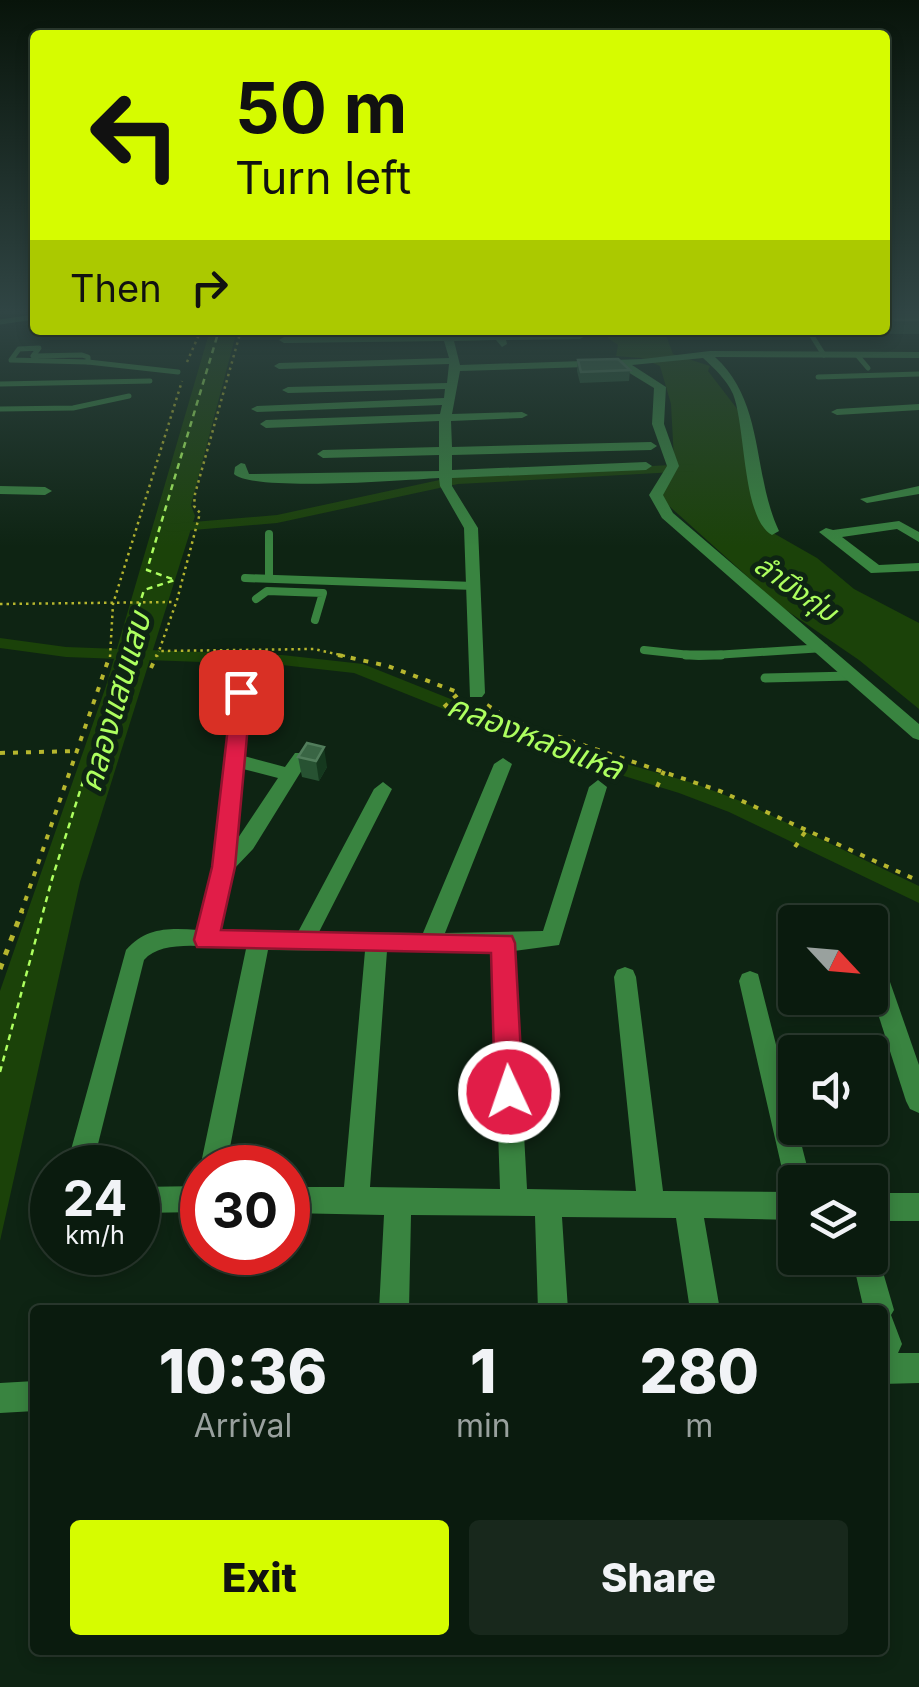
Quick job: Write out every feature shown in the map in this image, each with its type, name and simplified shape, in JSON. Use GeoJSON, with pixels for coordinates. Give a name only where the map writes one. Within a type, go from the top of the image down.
{"type":"FeatureCollection","features":[{"type":"Feature","properties":{"kind":"street"},"geometry":{"type":"LineString","coordinates":[[288,390],[340,389]]}},
{"type":"Feature","properties":{"kind":"street"},"geometry":{"type":"LineString","coordinates":[[450,389],[445,479],[471,528],[471,695]]}},
{"type":"Feature","properties":{"kind":"street"},"geometry":{"type":"LineString","coordinates":[[660,389],[658,424],[671,470],[656,493],[667,514],[919,734]]}},
{"type":"Feature","properties":{"kind":"street"},"geometry":{"type":"LineString","coordinates":[[736,389],[760,507],[772,531]]}},
{"type":"Feature","properties":{"kind":"street"},"geometry":{"type":"LineString","coordinates":[[258,410],[448,401]]}},
{"type":"Feature","properties":{"kind":"street"},"geometry":{"type":"LineString","coordinates":[[837,412],[919,407]]}},
{"type":"Feature","properties":{"kind":"street"},"geometry":{"type":"LineString","coordinates":[[299,434],[522,415]]}},
{"type":"Feature","properties":{"kind":"street"},"geometry":{"type":"LineString","coordinates":[[266,424],[445,424]]}},
{"type":"Feature","properties":{"kind":"street"},"geometry":{"type":"LineString","coordinates":[[323,454],[651,446]]}},
{"type":"Feature","properties":{"kind":"street"},"geometry":{"type":"LineString","coordinates":[[241,467],[240,474],[246,478],[445,479],[646,466]]}},
{"type":"Feature","properties":{"kind":"street"},"geometry":{"type":"LineString","coordinates":[[0,490],[45,491]]}},
{"type":"Feature","properties":{"kind":"street"},"geometry":{"type":"LineString","coordinates":[[867,499],[919,490]]}},
{"type":"Feature","properties":{"kind":"street"},"geometry":{"type":"LineString","coordinates":[[884,496],[919,521]]}},
{"type":"Feature","properties":{"kind":"street"},"geometry":{"type":"LineString","coordinates":[[919,538],[899,525],[828,534],[876,570],[919,566]]}},
{"type":"Feature","properties":{"kind":"street"},"geometry":{"type":"LineString","coordinates":[[206,940],[224,867],[241,692]]}},
{"type":"Feature","properties":{"kind":"street"},"geometry":{"type":"LineString","coordinates":[[224,867],[246,844],[301,757]]}},
{"type":"Feature","properties":{"kind":"street"},"geometry":{"type":"LineString","coordinates":[[234,760],[289,776]]}},
{"type":"Feature","properties":{"kind":"street"},"geometry":{"type":"LineString","coordinates":[[430,942],[503,764]]}},
{"type":"Feature","properties":{"kind":"street"},"geometry":{"type":"LineString","coordinates":[[85,1145],[134,956],[142,944],[156,936],[503,943],[554,937],[598,787]]}},
{"type":"Feature","properties":{"kind":"street"},"geometry":{"type":"LineString","coordinates":[[304,941],[383,789]]}},
{"type":"Feature","properties":{"kind":"street"},"geometry":{"type":"LineString","coordinates":[[218,1145],[260,940]]}},
{"type":"Feature","properties":{"kind":"street"},"geometry":{"type":"LineString","coordinates":[[356,1201],[378,942]]}},
{"type":"Feature","properties":{"kind":"street"},"geometry":{"type":"LineString","coordinates":[[503,943],[514,1202]]}},
{"type":"Feature","properties":{"kind":"street"},"geometry":{"type":"LineString","coordinates":[[625,976],[651,1204]]}},
{"type":"Feature","properties":{"kind":"street"},"geometry":{"type":"LineString","coordinates":[[750,981],[794,1165]]}},
{"type":"Feature","properties":{"kind":"street"},"geometry":{"type":"LineString","coordinates":[[888,1006],[919,1100]]}},
{"type":"Feature","properties":{"kind":"street"},"geometry":{"type":"LineString","coordinates":[[310,1200],[778,1206]]}},
{"type":"Feature","properties":{"kind":"street"},"geometry":{"type":"LineString","coordinates":[[394,1305],[398,1201]]}},
{"type":"Feature","properties":{"kind":"street"},"geometry":{"type":"LineString","coordinates":[[548,1203],[553,1305]]}},
{"type":"Feature","properties":{"kind":"street"},"geometry":{"type":"LineString","coordinates":[[688,1204],[704,1305]]}},
{"type":"Feature","properties":{"kind":"street"},"geometry":{"type":"LineString","coordinates":[[888,1207],[919,1207]]}},
{"type":"Feature","properties":{"kind":"street"},"geometry":{"type":"LineString","coordinates":[[870,1275],[878,1305]]}},
{"type":"Feature","properties":{"kind":"street"},"geometry":{"type":"LineString","coordinates":[[888,1349],[919,1368]]}},
{"type":"Feature","properties":{"kind":"street"},"geometry":{"type":"LineString","coordinates":[[0,1398],[30,1396]]}},
{"type":"Feature","properties":{"kind":"lane"},"geometry":{"type":"LineString","coordinates":[[0,409],[73,408],[129,396]]}},
{"type":"Feature","properties":{"kind":"lane"},"geometry":{"type":"LineString","coordinates":[[268,534],[269,578]]}},
{"type":"Feature","properties":{"kind":"lane"},"geometry":{"type":"LineString","coordinates":[[244,578],[326,587]]}},
{"type":"Feature","properties":{"kind":"lane"},"geometry":{"type":"LineString","coordinates":[[256,600],[268,592],[326,587],[474,586]]}},
{"type":"Feature","properties":{"kind":"lane"},"geometry":{"type":"LineString","coordinates":[[315,620],[326,587]]}},
{"type":"Feature","properties":{"kind":"lane"},"geometry":{"type":"LineString","coordinates":[[644,650],[699,656],[825,648]]}},
{"type":"Feature","properties":{"kind":"lane"},"geometry":{"type":"LineString","coordinates":[[765,678],[852,676]]}},
{"type":"Feature","properties":{"kind":"path"},"geometry":{"type":"LineString","coordinates":[[0,969],[114,646],[113,604],[179,389]]}},
{"type":"Feature","properties":{"kind":"path"},"geometry":{"type":"LineString","coordinates":[[151,668],[183,580],[200,513],[194,506],[195,494],[225,389]]}},
{"type":"Feature","properties":{"kind":"path"},"geometry":{"type":"LineString","coordinates":[[175,580],[183,580]]}},
{"type":"Feature","properties":{"kind":"path"},"geometry":{"type":"LineString","coordinates":[[0,604],[176,602]]}},
{"type":"Feature","properties":{"kind":"path"},"geometry":{"type":"LineString","coordinates":[[159,651],[314,648],[388,666],[471,695],[512,720],[664,771],[919,882]]}},
{"type":"Feature","properties":{"kind":"path"},"geometry":{"type":"LineString","coordinates":[[444,707],[471,695]]}},
{"type":"Feature","properties":{"kind":"path"},"geometry":{"type":"LineString","coordinates":[[0,753],[78,751]]}},
{"type":"Feature","properties":{"kind":"path"},"geometry":{"type":"LineString","coordinates":[[656,787],[664,771]]}},
{"type":"Feature","properties":{"kind":"path"},"geometry":{"type":"LineString","coordinates":[[795,847],[806,831]]}},
{"type":"Feature","properties":{"kind":"water","name":"คลองแสนแสบ"},"geometry":{"type":"Polygon","coordinates":[[[193,389],[222,389],[191,505],[195,516],[80,882],[0,1241],[0,991],[106,686],[193,389]]]}},
{"type":"Feature","properties":{"kind":"water","name":"ลำบึงกุ่ม"},"geometry":{"type":"Polygon","coordinates":[[[667,389],[722,389],[738,410],[768,530],[817,558],[854,589],[919,623],[919,709],[859,660],[780,606],[658,496],[674,460],[667,389]]]}},
{"type":"Feature","properties":{"kind":"building"},"geometry":{"type":"Polygon","coordinates":[[[307,743],[324,747],[316,761],[298,757],[307,743]]]}},
{"type":"Feature","properties":{"kind":"waterway"},"geometry":{"type":"LineString","coordinates":[[169,528],[277,519],[458,480],[690,468]]}},
{"type":"Feature","properties":{"kind":"waterway","name":"คลองหลอแหล"},"geometry":{"type":"LineString","coordinates":[[0,643],[66,652],[282,660],[357,668],[575,755],[736,807],[919,895]]}},
{"type":"Feature","properties":{"kind":"ferry route"},"geometry":{"type":"LineString","coordinates":[[0,1072],[52,879],[144,590],[175,580],[147,570],[201,389]]}},
{"type":"Feature","properties":{"kind":"route"},"geometry":{"type":"LineString","coordinates":[[241,692],[224,867],[206,940],[503,943],[509,1092]]}}]}
